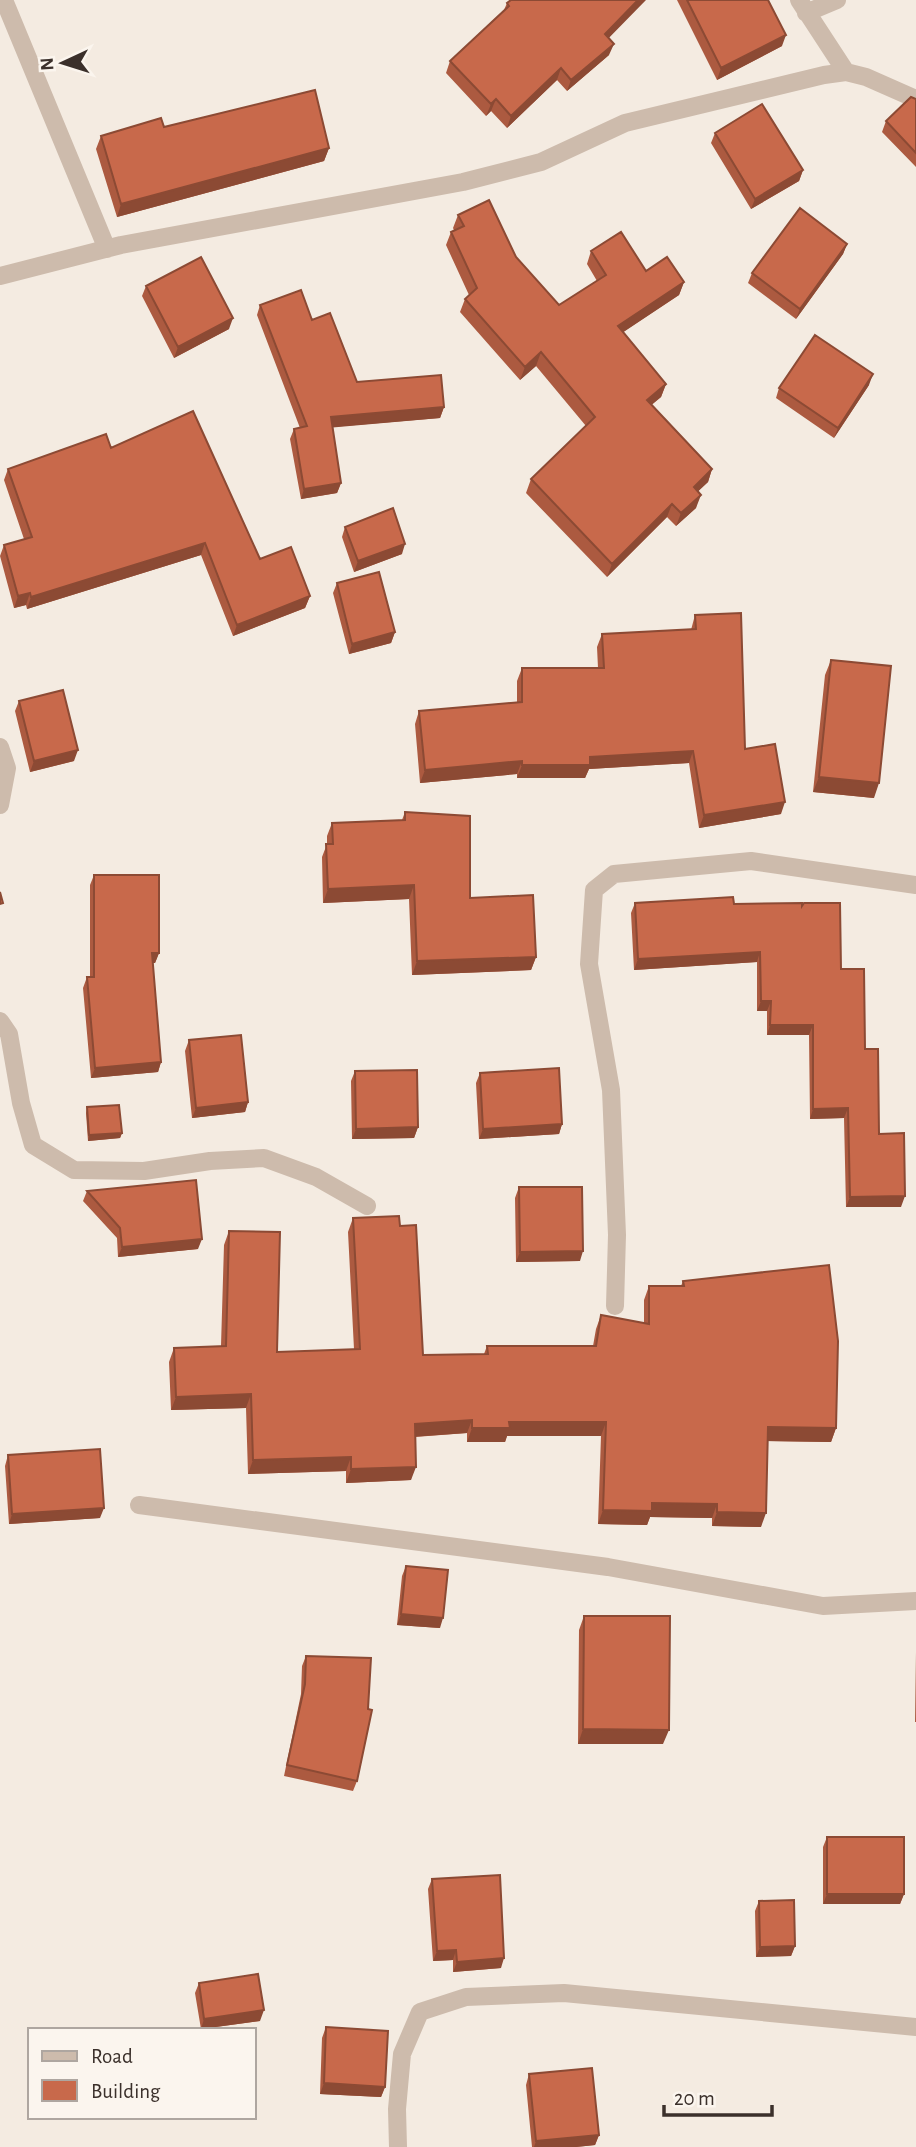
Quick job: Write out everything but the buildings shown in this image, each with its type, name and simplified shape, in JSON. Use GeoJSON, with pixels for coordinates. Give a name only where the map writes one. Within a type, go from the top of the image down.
{"type":"FeatureCollection","features":[{"type":"Feature","properties":{"kind":"street"},"geometry":{"type":"LineString","coordinates":[[4,0],[107,249]]}},
{"type":"Feature","properties":{"kind":"street"},"geometry":{"type":"LineString","coordinates":[[837,0],[802,6],[846,72]]}},
{"type":"Feature","properties":{"kind":"street"},"geometry":{"type":"LineString","coordinates":[[0,276],[107,249],[463,182],[541,162],[625,122],[824,75],[846,72],[866,77],[916,99]]}},
{"type":"Feature","properties":{"kind":"street"},"geometry":{"type":"LineString","coordinates":[[0,747],[7,768],[0,805]]}},
{"type":"Feature","properties":{"kind":"street"},"geometry":{"type":"LineString","coordinates":[[615,1306],[617,1236],[611,1090],[589,964],[594,890],[614,874],[751,861],[916,885]]}},
{"type":"Feature","properties":{"kind":"street"},"geometry":{"type":"LineString","coordinates":[[0,1021],[9,1034],[21,1103],[33,1145],[74,1170],[144,1171],[210,1161],[264,1158],[316,1177],[367,1206]]}},
{"type":"Feature","properties":{"kind":"street"},"geometry":{"type":"LineString","coordinates":[[139,1506],[608,1567],[823,1606],[916,1601]]}},
{"type":"Feature","properties":{"kind":"street"},"geometry":{"type":"LineString","coordinates":[[398,2147],[397,2109],[402,2054],[420,2012],[466,1997],[564,1993],[916,2027]]}}]}
